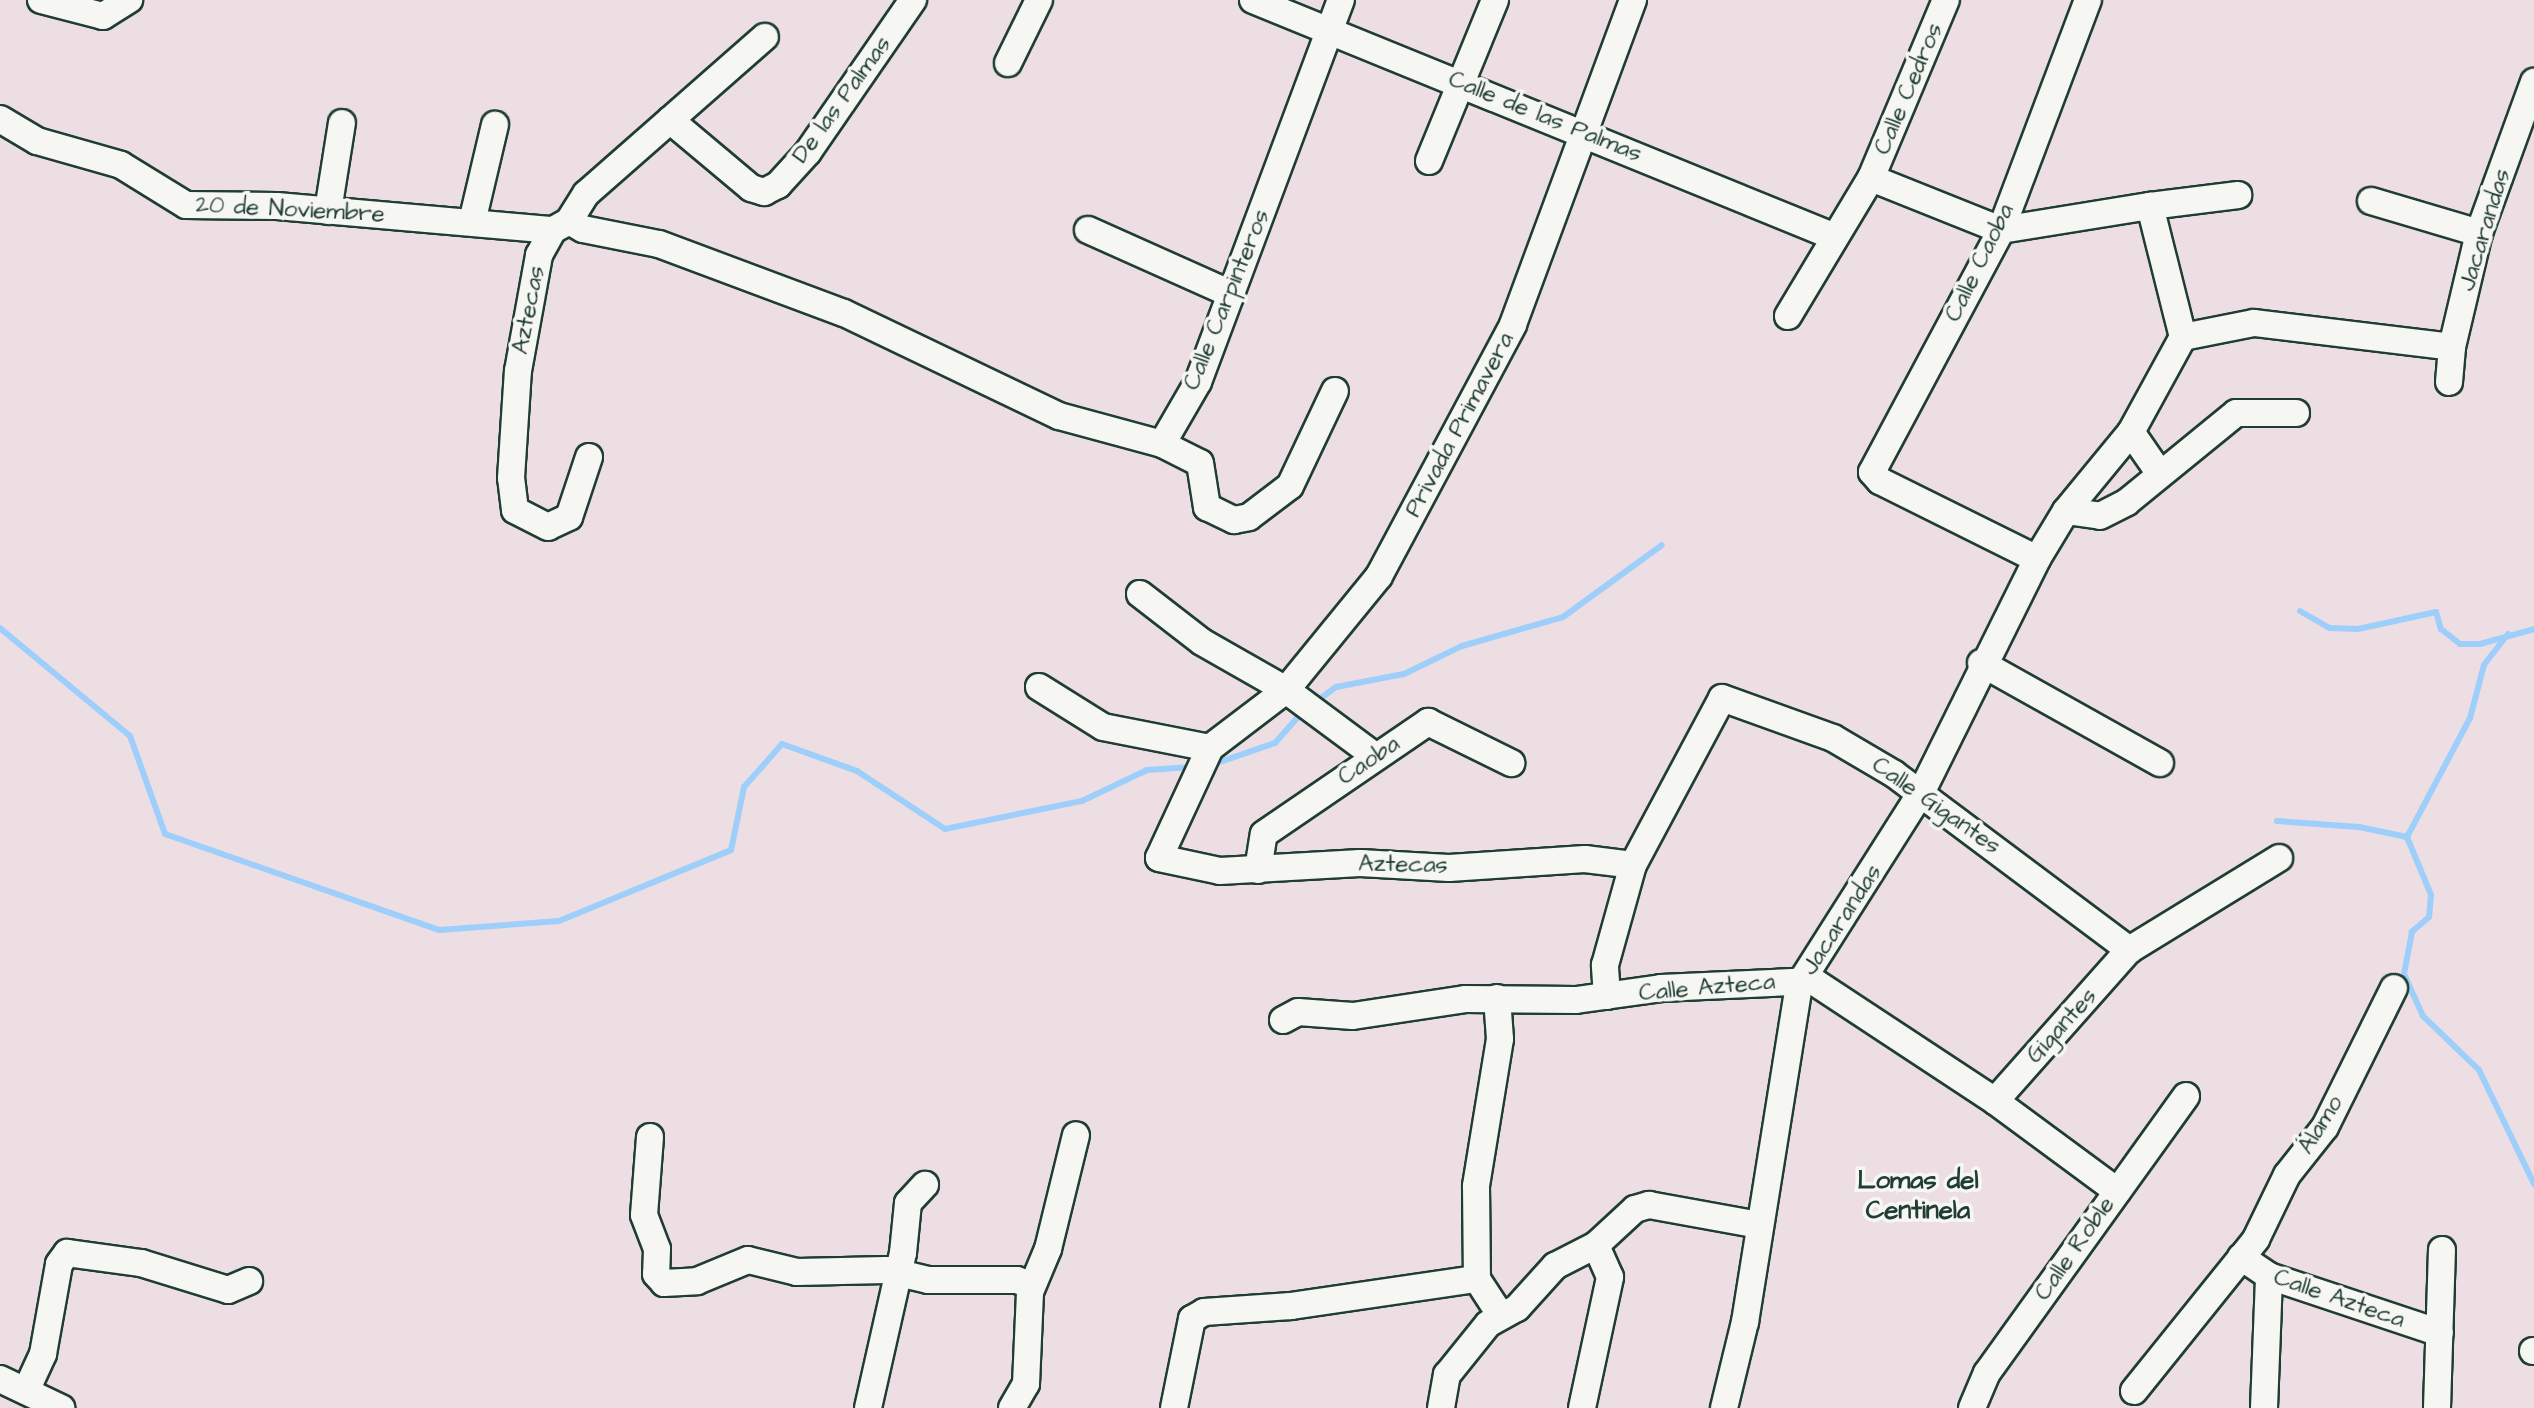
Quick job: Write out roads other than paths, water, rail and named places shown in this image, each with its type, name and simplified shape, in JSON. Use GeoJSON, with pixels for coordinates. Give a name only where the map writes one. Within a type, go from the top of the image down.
{"type":"FeatureCollection","features":[{"type":"Feature","properties":{"kind":"street"},"geometry":{"type":"LineString","coordinates":[[41,0],[103,16],[129,0]]}},
{"type":"Feature","properties":{"kind":"street","name":"De las Palmas"},"geometry":{"type":"LineString","coordinates":[[670,120],[751,188],[764,192],[778,185],[808,152],[913,0]]}},
{"type":"Feature","properties":{"kind":"street"},"geometry":{"type":"LineString","coordinates":[[1008,63],[1039,0]]}},
{"type":"Feature","properties":{"kind":"street","name":"Calle de las Palmas"},"geometry":{"type":"LineString","coordinates":[[1253,0],[1584,132],[1835,237]]}},
{"type":"Feature","properties":{"kind":"street","name":"Calle Carpinteros"},"geometry":{"type":"LineString","coordinates":[[1162,444],[1198,382],[1341,0]]}},
{"type":"Feature","properties":{"kind":"street"},"geometry":{"type":"LineString","coordinates":[[1429,161],[1464,84],[1495,0]]}},
{"type":"Feature","properties":{"kind":"street","name":"Privada Primavera"},"geometry":{"type":"LineString","coordinates":[[1210,748],[1286,690],[1379,576],[1513,325],[1633,0]]}},
{"type":"Feature","properties":{"kind":"street","name":"Calle Cedros"},"geometry":{"type":"LineString","coordinates":[[1788,316],[1871,178],[1946,0]]}},
{"type":"Feature","properties":{"kind":"street","name":"Calle Caoba"},"geometry":{"type":"LineString","coordinates":[[2037,559],[1880,481],[1872,472],[2001,230],[2088,0]]}},
{"type":"Feature","properties":{"kind":"street","name":"Aztecas"},"geometry":{"type":"LineString","coordinates":[[589,457],[569,517],[548,527],[515,510],[511,478],[518,371],[539,255],[586,194],[765,37]]}},
{"type":"Feature","properties":{"kind":"street","name":"Jacarandas"},"geometry":{"type":"LineString","coordinates":[[2449,382],[2452,347],[2479,233],[2526,131],[2534,82]]}},
{"type":"Feature","properties":{"kind":"street","name":"20 de Noviembre"},"geometry":{"type":"LineString","coordinates":[[0,119],[37,141],[121,165],[186,205],[561,225],[659,244],[790,296],[844,313],[1059,416],[1162,444]]}},
{"type":"Feature","properties":{"kind":"street"},"geometry":{"type":"LineString","coordinates":[[328,211],[342,123]]}},
{"type":"Feature","properties":{"kind":"street"},"geometry":{"type":"LineString","coordinates":[[472,222],[495,125]]}},
{"type":"Feature","properties":{"kind":"street"},"geometry":{"type":"LineString","coordinates":[[1871,178],[2001,230],[2238,195]]}},
{"type":"Feature","properties":{"kind":"street"},"geometry":{"type":"LineString","coordinates":[[2371,201],[2479,233]]}},
{"type":"Feature","properties":{"kind":"street"},"geometry":{"type":"LineString","coordinates":[[2150,206],[2183,337],[2254,323],[2452,347]]}},
{"type":"Feature","properties":{"kind":"street"},"geometry":{"type":"LineString","coordinates":[[1088,230],[1231,294]]}},
{"type":"Feature","properties":{"kind":"street","name":"Jacarandas"},"geometry":{"type":"LineString","coordinates":[[1724,1408],[1745,1322],[1802,980],[1921,793],[1981,663],[2037,559],[2066,511],[2131,432],[2183,337]]}},
{"type":"Feature","properties":{"kind":"street"},"geometry":{"type":"LineString","coordinates":[[1162,444],[1200,463],[1207,507],[1234,520],[1249,517],[1290,486],[1335,391]]}},
{"type":"Feature","properties":{"kind":"street"},"geometry":{"type":"LineString","coordinates":[[2066,511],[2100,516],[2127,502],[2236,413],[2296,413]]}},
{"type":"Feature","properties":{"kind":"street"},"geometry":{"type":"LineString","coordinates":[[2131,432],[2160,474]]}},
{"type":"Feature","properties":{"kind":"street"},"geometry":{"type":"LineString","coordinates":[[1140,594],[1202,642],[1286,690],[1375,756]]}},
{"type":"Feature","properties":{"kind":"street"},"geometry":{"type":"LineString","coordinates":[[1981,663],[2160,763]]}},
{"type":"Feature","properties":{"kind":"street"},"geometry":{"type":"LineString","coordinates":[[1039,687],[1103,727],[1210,748]]}},
{"type":"Feature","properties":{"kind":"street","name":"Calle Gigantes"},"geometry":{"type":"LineString","coordinates":[[1633,865],[1722,698],[1833,738],[1921,793],[2129,950]]}},
{"type":"Feature","properties":{"kind":"street","name":"Caoba"},"geometry":{"type":"LineString","coordinates":[[1258,870],[1264,834],[1375,756],[1432,721],[1511,763]]}},
{"type":"Feature","properties":{"kind":"street","name":"Aztecas"},"geometry":{"type":"LineString","coordinates":[[1210,748],[1159,858],[1220,871],[1360,863],[1449,868],[1585,859],[1633,865]]}},
{"type":"Feature","properties":{"kind":"street","name":"Gigantes"},"geometry":{"type":"LineString","coordinates":[[1995,1101],[2129,950],[2279,858]]}},
{"type":"Feature","properties":{"kind":"street"},"geometry":{"type":"LineString","coordinates":[[1607,996],[1605,965],[1633,865]]}},
{"type":"Feature","properties":{"kind":"street","name":"Calle Azteca"},"geometry":{"type":"LineString","coordinates":[[1283,1020],[1308,1011],[1353,1016],[1497,998],[1607,996],[1672,987],[1802,980],[1823,984],[1995,1101],[2117,1191]]}},
{"type":"Feature","properties":{"kind":"street","name":"Álamo"},"geometry":{"type":"LineString","coordinates":[[2134,1391],[2256,1239],[2287,1175],[2325,1127],[2394,988]]}},
{"type":"Feature","properties":{"kind":"street"},"geometry":{"type":"LineString","coordinates":[[1497,998],[1500,1039],[1476,1177],[1477,1279],[1501,1316]]}},
{"type":"Feature","properties":{"kind":"street","name":"Calle Roble"},"geometry":{"type":"LineString","coordinates":[[1972,1408],[1987,1373],[2186,1096]]}},
{"type":"Feature","properties":{"kind":"street"},"geometry":{"type":"LineString","coordinates":[[1012,1408],[1026,1384],[1032,1286],[1048,1249],[1076,1135]]}},
{"type":"Feature","properties":{"kind":"street"},"geometry":{"type":"LineString","coordinates":[[650,1137],[644,1215],[657,1249],[656,1274],[664,1283],[697,1281],[748,1260],[797,1272],[897,1272],[928,1280],[1017,1280],[1032,1286]]}},
{"type":"Feature","properties":{"kind":"street"},"geometry":{"type":"LineString","coordinates":[[868,1408],[897,1272],[908,1203],[925,1185]]}},
{"type":"Feature","properties":{"kind":"street"},"geometry":{"type":"LineString","coordinates":[[1437,1404],[1447,1375],[1488,1324],[1517,1308],[1568,1255],[1596,1245],[1642,1206],[1759,1225]]}},
{"type":"Feature","properties":{"kind":"street"},"geometry":{"type":"LineString","coordinates":[[1582,1408],[1610,1277],[1596,1245]]}},
{"type":"Feature","properties":{"kind":"street"},"geometry":{"type":"LineString","coordinates":[[2437,1408],[2442,1250]]}},
{"type":"Feature","properties":{"kind":"street"},"geometry":{"type":"LineString","coordinates":[[61,1408],[8,1386],[43,1354],[63,1256],[99,1254],[228,1290],[249,1281]]}},
{"type":"Feature","properties":{"kind":"street","name":"Calle Azteca"},"geometry":{"type":"LineString","coordinates":[[2241,1257],[2269,1276],[2440,1333]]}},
{"type":"Feature","properties":{"kind":"street"},"geometry":{"type":"LineString","coordinates":[[2264,1408],[2269,1276]]}},
{"type":"Feature","properties":{"kind":"street"},"geometry":{"type":"LineString","coordinates":[[1174,1408],[1192,1319],[1204,1312],[1291,1306],[1477,1279]]}},
{"type":"Feature","properties":{"kind":"waterway"},"geometry":{"type":"LineString","coordinates":[[1314,703],[1336,687],[1404,674],[1462,646],[1563,617],[1662,545]]}},
{"type":"Feature","properties":{"kind":"waterway"},"geometry":{"type":"LineString","coordinates":[[2300,611],[2330,628],[2358,629],[2436,612],[2441,629],[2460,644],[2480,644],[2534,629]]}},
{"type":"Feature","properties":{"kind":"waterway"},"geometry":{"type":"LineString","coordinates":[[0,628],[130,736],[165,834],[439,930],[559,921],[731,850],[744,787],[782,744],[857,771],[945,829],[1082,801],[1147,770],[1192,767]]}},
{"type":"Feature","properties":{"kind":"waterway"},"geometry":{"type":"LineString","coordinates":[[2508,634],[2484,665],[2470,718],[2407,837],[2431,895],[2429,917],[2412,932],[2404,974],[2423,1016],[2479,1070],[2534,1184]]}},
{"type":"Feature","properties":{"kind":"waterway"},"geometry":{"type":"LineString","coordinates":[[1211,765],[1275,743],[1304,710]]}},
{"type":"Feature","properties":{"kind":"waterway"},"geometry":{"type":"LineString","coordinates":[[2277,821],[2359,827],[2407,837]]}},
{"type":"Feature","properties":{"kind":"district","name":"Lomas del Centinela"},"geometry":{"type":"Point","coordinates":[1918,1196]}}]}
